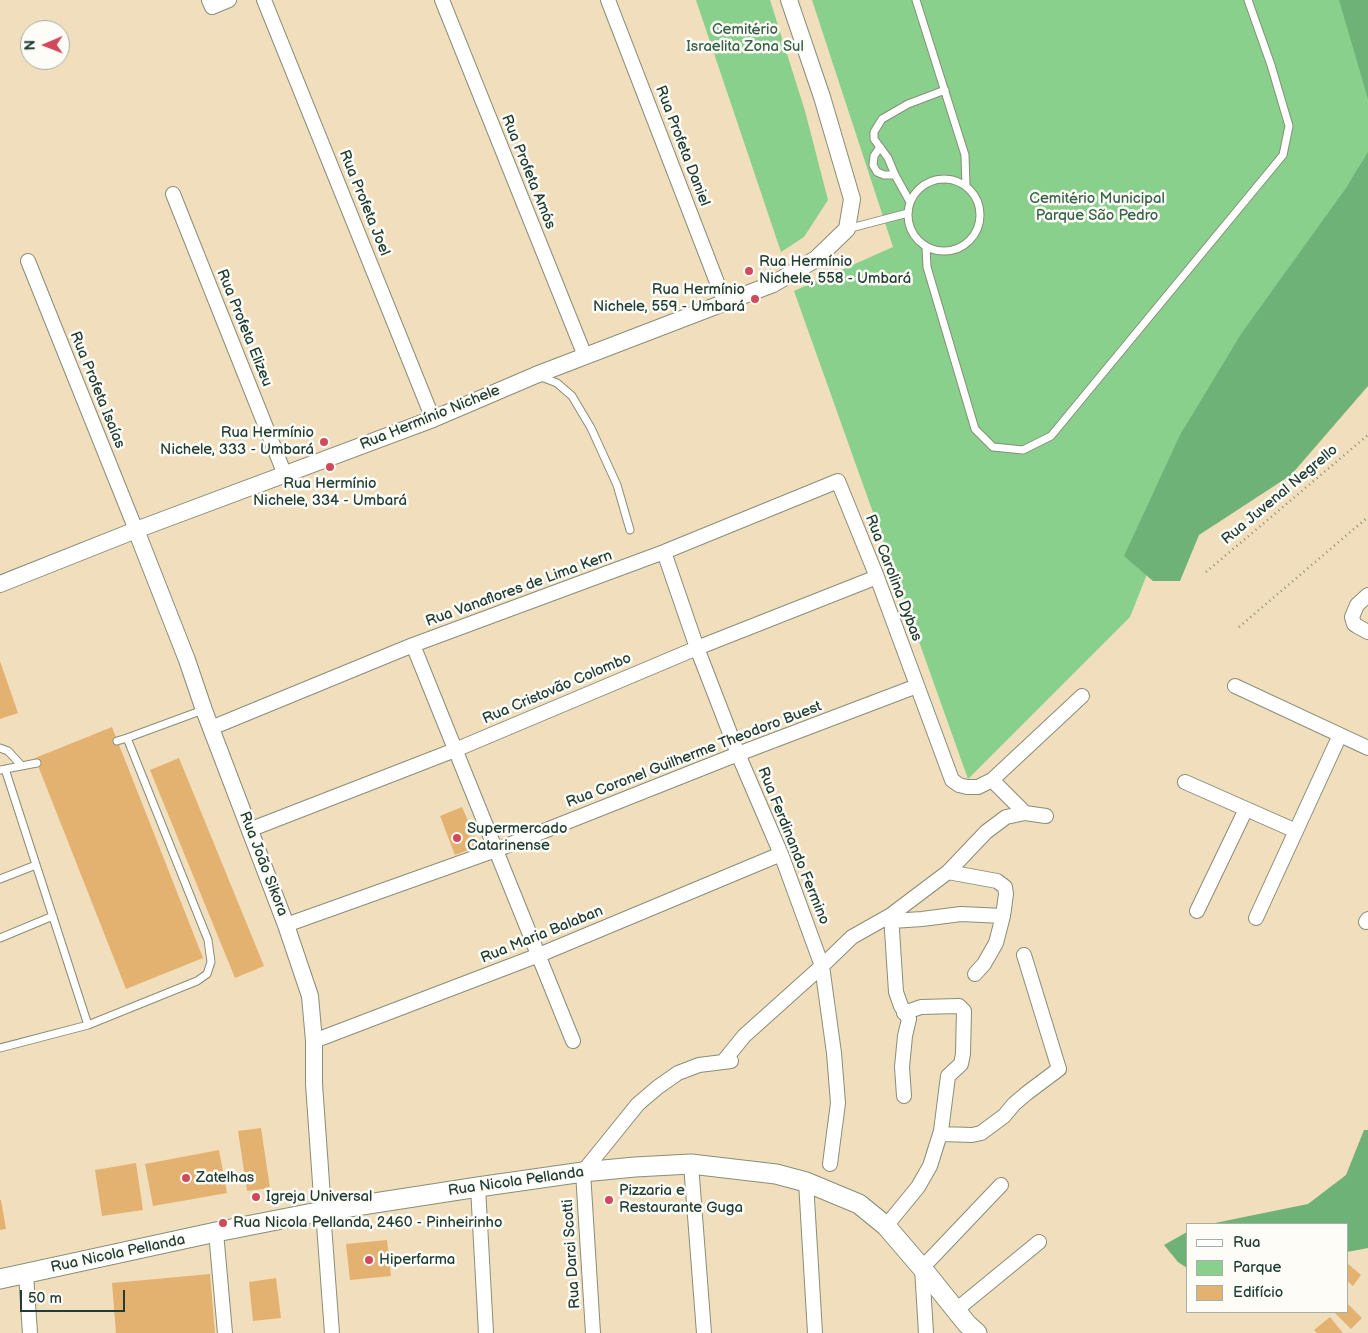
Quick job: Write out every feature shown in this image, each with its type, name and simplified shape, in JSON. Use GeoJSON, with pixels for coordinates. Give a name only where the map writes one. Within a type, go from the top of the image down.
{"type":"FeatureCollection","features":[{"type":"Feature","properties":{"kind":"main road","name":"Rua Nicola Pellanda"},"geometry":{"type":"LineString","coordinates":[[0,1279],[323,1211],[478,1186],[583,1172],[691,1164],[776,1174],[806,1182],[859,1204],[886,1226],[967,1324],[977,1333]]}},
{"type":"Feature","properties":{"kind":"street"},"geometry":{"type":"LineString","coordinates":[[209,0],[212,7],[229,0]]}},
{"type":"Feature","properties":{"kind":"street","name":"Rua Profeta Joel"},"geometry":{"type":"LineString","coordinates":[[264,0],[433,419]]}},
{"type":"Feature","properties":{"kind":"street","name":"Rua Profeta Amós"},"geometry":{"type":"LineString","coordinates":[[442,0],[585,356]]}},
{"type":"Feature","properties":{"kind":"street","name":"Rua Profeta Daniel"},"geometry":{"type":"LineString","coordinates":[[608,0],[725,303]]}},
{"type":"Feature","properties":{"kind":"street"},"geometry":{"type":"LineString","coordinates":[[789,0],[822,97],[852,199],[847,229]]}},
{"type":"Feature","properties":{"kind":"street","name":"Rua Profeta Elizeu"},"geometry":{"type":"LineString","coordinates":[[173,194],[284,475]]}},
{"type":"Feature","properties":{"kind":"street","name":"Rua Hermínio Nichele"},"geometry":{"type":"LineString","coordinates":[[0,584],[136,530],[433,419],[536,375],[773,284],[816,259],[847,229]]}},
{"type":"Feature","properties":{"kind":"street","name":"Rua Profeta Isaías"},"geometry":{"type":"LineString","coordinates":[[28,261],[136,530]]}},
{"type":"Feature","properties":{"kind":"street","name":"Rua Vanaflores de Lima Kern"},"geometry":{"type":"LineString","coordinates":[[211,728],[413,645],[664,552],[838,481]]}},
{"type":"Feature","properties":{"kind":"street","name":"Rua Carolina Dybas"},"geometry":{"type":"LineString","coordinates":[[838,481],[877,577],[952,780],[967,788],[978,787],[992,780]]}},
{"type":"Feature","properties":{"kind":"street","name":"Rua João Sikora"},"geometry":{"type":"LineString","coordinates":[[136,530],[187,660],[204,710],[286,925],[310,996],[323,1211]]}},
{"type":"Feature","properties":{"kind":"street","name":"Rua Ferdinando Fermino"},"geometry":{"type":"LineString","coordinates":[[664,552],[697,648],[738,754],[781,854],[822,966],[834,1053],[838,1103],[830,1164]]}},
{"type":"Feature","properties":{"kind":"street","name":"Rua Cristovão Colombo"},"geometry":{"type":"LineString","coordinates":[[249,830],[455,750],[697,648],[877,577]]}},
{"type":"Feature","properties":{"kind":"street"},"geometry":{"type":"LineString","coordinates":[[1368,595],[1357,605],[1352,617],[1354,624],[1368,632]]}},
{"type":"Feature","properties":{"kind":"street"},"geometry":{"type":"LineString","coordinates":[[413,645],[573,1040]]}},
{"type":"Feature","properties":{"kind":"street","name":"Rua Coronel Guilherme Theodoro Buest"},"geometry":{"type":"LineString","coordinates":[[286,925],[496,850],[738,754],[917,686]]}},
{"type":"Feature","properties":{"kind":"street"},"geometry":{"type":"LineString","coordinates":[[1235,686],[1368,748]]}},
{"type":"Feature","properties":{"kind":"street"},"geometry":{"type":"LineString","coordinates":[[1024,814],[992,780],[1082,696]]}},
{"type":"Feature","properties":{"kind":"street"},"geometry":{"type":"LineString","coordinates":[[1256,918],[1340,735]]}},
{"type":"Feature","properties":{"kind":"street"},"geometry":{"type":"LineString","coordinates":[[1185,782],[1296,831]]}},
{"type":"Feature","properties":{"kind":"street"},"geometry":{"type":"LineString","coordinates":[[1197,912],[1246,808]]}},
{"type":"Feature","properties":{"kind":"street"},"geometry":{"type":"LineString","coordinates":[[583,1172],[638,1104],[658,1086],[678,1073],[699,1065],[729,1061],[744,1036],[852,937],[892,918],[948,872],[986,832],[999,822],[1006,817],[1024,814],[1046,816]]}},
{"type":"Feature","properties":{"kind":"street","name":"Rua Maria Balaban"},"geometry":{"type":"LineString","coordinates":[[314,1041],[538,956],[781,854]]}},
{"type":"Feature","properties":{"kind":"street"},"geometry":{"type":"LineString","coordinates":[[948,872],[997,881],[1005,887],[1003,916],[996,943],[984,964],[974,974]]}},
{"type":"Feature","properties":{"kind":"street"},"geometry":{"type":"LineString","coordinates":[[892,918],[961,914],[1003,916]]}},
{"type":"Feature","properties":{"kind":"street"},"geometry":{"type":"LineString","coordinates":[[892,918],[896,992],[908,1019],[902,1067],[904,1096]]}},
{"type":"Feature","properties":{"kind":"street"},"geometry":{"type":"LineString","coordinates":[[940,1134],[972,1135],[982,1133],[1004,1116],[1027,1093],[1059,1069],[1024,955]]}},
{"type":"Feature","properties":{"kind":"street"},"geometry":{"type":"LineString","coordinates":[[886,1226],[918,1187],[930,1166],[940,1134],[948,1076],[961,1064],[963,1054],[964,1011],[958,1006],[921,1007],[904,1013]]}},
{"type":"Feature","properties":{"kind":"street"},"geometry":{"type":"LineString","coordinates":[[691,1164],[704,1333]]}},
{"type":"Feature","properties":{"kind":"street","name":"Rua Darci Scotti"},"geometry":{"type":"LineString","coordinates":[[583,1172],[593,1333]]}},
{"type":"Feature","properties":{"kind":"street"},"geometry":{"type":"LineString","coordinates":[[806,1182],[815,1333]]}},
{"type":"Feature","properties":{"kind":"street"},"geometry":{"type":"LineString","coordinates":[[926,1333],[922,1268],[1001,1185]]}},
{"type":"Feature","properties":{"kind":"street"},"geometry":{"type":"LineString","coordinates":[[478,1186],[486,1333]]}},
{"type":"Feature","properties":{"kind":"street"},"geometry":{"type":"LineString","coordinates":[[323,1211],[332,1333]]}},
{"type":"Feature","properties":{"kind":"street"},"geometry":{"type":"LineString","coordinates":[[216,1232],[225,1333]]}},
{"type":"Feature","properties":{"kind":"street"},"geometry":{"type":"LineString","coordinates":[[956,1310],[1039,1242]]}},
{"type":"Feature","properties":{"kind":"street"},"geometry":{"type":"LineString","coordinates":[[26,1274],[30,1333]]}},
{"type":"Feature","properties":{"kind":"lane"},"geometry":{"type":"LineString","coordinates":[[916,0],[965,155],[966,186]]}},
{"type":"Feature","properties":{"kind":"lane"},"geometry":{"type":"LineString","coordinates":[[926,247],[927,267],[975,429],[994,447],[1023,450],[1051,436],[1283,155],[1289,126],[1248,0]]}},
{"type":"Feature","properties":{"kind":"lane"},"geometry":{"type":"LineString","coordinates":[[910,202],[888,158],[874,140],[874,132],[882,120],[908,104],[945,90]]}},
{"type":"Feature","properties":{"kind":"lane"},"geometry":{"type":"LineString","coordinates":[[880,147],[874,156],[873,165],[876,172],[884,175],[895,175]]}},
{"type":"Feature","properties":{"kind":"lane"},"geometry":{"type":"LineString","coordinates":[[934,180],[956,181],[966,186],[974,195],[979,206],[980,218],[974,235],[961,247],[949,251],[938,251],[926,247],[912,233],[908,223],[910,202],[918,190],[934,180]]}},
{"type":"Feature","properties":{"kind":"lane"},"geometry":{"type":"LineString","coordinates":[[847,229],[908,213]]}},
{"type":"Feature","properties":{"kind":"lane"},"geometry":{"type":"LineString","coordinates":[[536,375],[557,383],[572,396],[591,428],[617,485],[630,530]]}},
{"type":"Feature","properties":{"kind":"lane"},"geometry":{"type":"LineString","coordinates":[[117,741],[204,710]]}},
{"type":"Feature","properties":{"kind":"lane"},"geometry":{"type":"LineString","coordinates":[[0,1048],[88,1024],[197,981],[207,974],[211,962],[208,940],[127,738]]}},
{"type":"Feature","properties":{"kind":"lane"},"geometry":{"type":"LineString","coordinates":[[0,748],[8,751],[21,765]]}},
{"type":"Feature","properties":{"kind":"lane"},"geometry":{"type":"LineString","coordinates":[[36,763],[2,769],[36,865],[88,1024]]}},
{"type":"Feature","properties":{"kind":"lane"},"geometry":{"type":"LineString","coordinates":[[0,879],[36,865]]}},
{"type":"Feature","properties":{"kind":"lane"},"geometry":{"type":"LineString","coordinates":[[0,938],[53,916]]}},
{"type":"Feature","properties":{"kind":"path","name":"Rua Juvenal Negrello"},"geometry":{"type":"LineString","coordinates":[[1206,572],[1368,435]]}},
{"type":"Feature","properties":{"kind":"path"},"geometry":{"type":"LineString","coordinates":[[1239,627],[1368,518]]}},
{"type":"Feature","properties":{"kind":"green space","name":"Cemitério Israelita Zona Sul"},"geometry":{"type":"Polygon","coordinates":[[[696,0],[770,0],[805,111],[828,200],[804,237],[781,252],[696,0]]]}},
{"type":"Feature","properties":{"kind":"green space","name":"Cemitério Municipal Parque São Pedro"},"geometry":{"type":"Polygon","coordinates":[[[812,0],[1343,0],[1368,82],[1368,164],[1205,428],[1130,617],[968,779],[794,291],[893,247],[812,0]]]}},
{"type":"Feature","properties":{"kind":"green space"},"geometry":{"type":"Polygon","coordinates":[[[1339,0],[1368,0],[1368,99],[1339,0]]]}},
{"type":"Feature","properties":{"kind":"green space"},"geometry":{"type":"Polygon","coordinates":[[[1368,152],[1368,386],[1291,475],[1199,535],[1180,581],[1153,581],[1124,556],[1180,435],[1241,334],[1346,188],[1368,152]]]}},
{"type":"Feature","properties":{"kind":"green space"},"geometry":{"type":"Polygon","coordinates":[[[1364,1130],[1368,1130],[1368,1248],[1348,1252],[1348,1223],[1215,1223],[1308,1204],[1346,1175],[1364,1130]]]}},
{"type":"Feature","properties":{"kind":"green space"},"geometry":{"type":"Polygon","coordinates":[[[1186,1233],[1186,1267],[1178,1262],[1164,1245],[1186,1233]]]}},
{"type":"Feature","properties":{"kind":"building"},"geometry":{"type":"Polygon","coordinates":[[[0,661],[18,713],[0,719],[0,661]]]}},
{"type":"Feature","properties":{"kind":"building"},"geometry":{"type":"Polygon","coordinates":[[[112,727],[203,958],[126,989],[35,758],[112,727]]]}},
{"type":"Feature","properties":{"kind":"building"},"geometry":{"type":"Polygon","coordinates":[[[179,758],[264,966],[235,978],[150,770],[179,758]]]}},
{"type":"Feature","properties":{"kind":"building"},"geometry":{"type":"Polygon","coordinates":[[[462,807],[479,846],[455,855],[440,816],[462,807]]]}},
{"type":"Feature","properties":{"kind":"building"},"geometry":{"type":"Polygon","coordinates":[[[261,1128],[270,1188],[247,1191],[238,1131],[261,1128]]]}},
{"type":"Feature","properties":{"kind":"building","name":"Zatelhas"},"geometry":{"type":"Polygon","coordinates":[[[219,1150],[227,1193],[153,1206],[145,1164],[219,1150]]]}},
{"type":"Feature","properties":{"kind":"building"},"geometry":{"type":"Polygon","coordinates":[[[136,1163],[143,1210],[102,1216],[95,1170],[136,1163]]]}},
{"type":"Feature","properties":{"kind":"building"},"geometry":{"type":"Polygon","coordinates":[[[0,1200],[6,1229],[0,1230],[0,1200]]]}},
{"type":"Feature","properties":{"kind":"building","name":"Hiperfarma"},"geometry":{"type":"Polygon","coordinates":[[[387,1240],[391,1276],[350,1280],[346,1244],[387,1240]]]}},
{"type":"Feature","properties":{"kind":"building"},"geometry":{"type":"Polygon","coordinates":[[[1348,1264],[1361,1275],[1353,1286],[1348,1282],[1348,1264]]]}},
{"type":"Feature","properties":{"kind":"building"},"geometry":{"type":"Polygon","coordinates":[[[210,1274],[215,1333],[116,1333],[112,1283],[210,1274]]]}},
{"type":"Feature","properties":{"kind":"building"},"geometry":{"type":"Polygon","coordinates":[[[276,1278],[281,1318],[253,1321],[249,1282],[276,1278]]]}},
{"type":"Feature","properties":{"kind":"building"},"geometry":{"type":"Polygon","coordinates":[[[1348,1304],[1362,1318],[1351,1329],[1335,1313],[1348,1313],[1348,1304]]]}},
{"type":"Feature","properties":{"kind":"building"},"geometry":{"type":"Polygon","coordinates":[[[1330,1317],[1343,1333],[1317,1333],[1314,1330],[1330,1317]]]}},
{"type":"Feature","properties":{"kind":"place","name":"Rua Hermínio Nichele, 558 - Umbará"},"geometry":{"type":"Point","coordinates":[749,271]}},
{"type":"Feature","properties":{"kind":"place","name":"Rua Hermínio Nichele, 559 - Umbará"},"geometry":{"type":"Point","coordinates":[755,299]}},
{"type":"Feature","properties":{"kind":"place","name":"Rua Hermínio Nichele, 333 - Umbará"},"geometry":{"type":"Point","coordinates":[324,442]}},
{"type":"Feature","properties":{"kind":"place","name":"Rua Hermínio Nichele, 334 - Umbará"},"geometry":{"type":"Point","coordinates":[330,467]}},
{"type":"Feature","properties":{"kind":"place","name":"Supermercado Catarinense"},"geometry":{"type":"Point","coordinates":[457,838]}},
{"type":"Feature","properties":{"kind":"place","name":"Zatelhas"},"geometry":{"type":"Point","coordinates":[186,1178]}},
{"type":"Feature","properties":{"kind":"place","name":"Igreja Universal"},"geometry":{"type":"Point","coordinates":[256,1197]}},
{"type":"Feature","properties":{"kind":"place","name":"Pizzaria e Restaurante Guga"},"geometry":{"type":"Point","coordinates":[609,1200]}},
{"type":"Feature","properties":{"kind":"place","name":"Rua Nicola Pellanda, 2460 - Pinheirinho"},"geometry":{"type":"Point","coordinates":[223,1223]}},
{"type":"Feature","properties":{"kind":"place","name":"Hiperfarma"},"geometry":{"type":"Point","coordinates":[369,1260]}}]}
